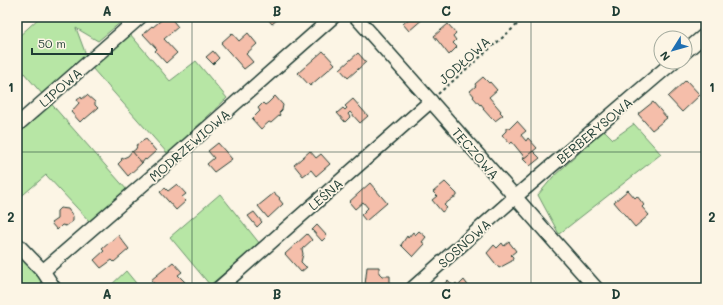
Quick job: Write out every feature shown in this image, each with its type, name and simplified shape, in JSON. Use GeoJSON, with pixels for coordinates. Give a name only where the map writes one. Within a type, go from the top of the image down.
{"type":"FeatureCollection","features":[{"type":"Feature","properties":{"kind":"street","name":"LIPOWA"},"geometry":{"type":"LineString","coordinates":[[17,125],[140,17]]}},
{"type":"Feature","properties":{"kind":"street","name":"MODRZEWIOWA"},"geometry":{"type":"LineString","coordinates":[[43,271],[333,17]]}},
{"type":"Feature","properties":{"kind":"street","name":"TĘCZOWA"},"geometry":{"type":"LineString","coordinates":[[356,17],[431,101],[514,198],[596,288]]}},
{"type":"Feature","properties":{"kind":"street"},"geometry":{"type":"LineString","coordinates":[[693,45],[706,34]]}},
{"type":"Feature","properties":{"kind":"street","name":"BERBERYSOWA"},"geometry":{"type":"LineString","coordinates":[[514,198],[664,70]]}},
{"type":"Feature","properties":{"kind":"street","name":"LEŚNA"},"geometry":{"type":"LineString","coordinates":[[219,288],[431,101]]}},
{"type":"Feature","properties":{"kind":"street","name":"SOSNOWA"},"geometry":{"type":"LineString","coordinates":[[413,288],[514,198]]}},
{"type":"Feature","properties":{"kind":"street"},"geometry":{"type":"LineString","coordinates":[[17,244],[43,271],[54,288]]}},
{"type":"Feature","properties":{"kind":"path","name":"JODŁOWA"},"geometry":{"type":"LineString","coordinates":[[431,101],[526,17]]}},
{"type":"Feature","properties":{"kind":"green space"},"geometry":{"type":"Polygon","coordinates":[[[40,17],[127,17],[98,41],[76,28],[86,55],[43,95],[17,65],[17,38],[40,17]]]}},
{"type":"Feature","properties":{"kind":"green space"},"geometry":{"type":"Polygon","coordinates":[[[130,34],[170,81],[196,61],[227,98],[168,154],[92,68],[130,34]]]}},
{"type":"Feature","properties":{"kind":"green space"},"geometry":{"type":"Polygon","coordinates":[[[47,99],[127,190],[91,223],[46,175],[17,200],[17,125],[47,99]]]}},
{"type":"Feature","properties":{"kind":"green space"},"geometry":{"type":"Polygon","coordinates":[[[634,124],[661,154],[559,234],[538,195],[553,177],[604,130],[613,139],[634,124]]]}},
{"type":"Feature","properties":{"kind":"green space"},"geometry":{"type":"Polygon","coordinates":[[[220,194],[260,244],[210,285],[170,237],[220,194]]]}},
{"type":"Feature","properties":{"kind":"green space"},"geometry":{"type":"Polygon","coordinates":[[[17,244],[54,288],[17,288],[17,244]]]}},
{"type":"Feature","properties":{"kind":"green space"},"geometry":{"type":"Polygon","coordinates":[[[126,271],[140,288],[108,288],[126,271]]]}},
{"type":"Feature","properties":{"kind":"building"},"geometry":{"type":"Polygon","coordinates":[[[165,17],[170,17],[178,27],[164,39],[177,53],[166,63],[155,51],[157,49],[143,34],[165,17]]]}},
{"type":"Feature","properties":{"kind":"building"},"geometry":{"type":"Polygon","coordinates":[[[266,17],[276,17],[278,19],[272,24],[266,17]]]}},
{"type":"Feature","properties":{"kind":"building"},"geometry":{"type":"Polygon","coordinates":[[[411,17],[424,18],[409,31],[403,24],[411,17]]]}},
{"type":"Feature","properties":{"kind":"building"},"geometry":{"type":"Polygon","coordinates":[[[448,24],[456,33],[453,36],[456,40],[453,43],[457,47],[449,55],[434,36],[448,24]]]}},
{"type":"Feature","properties":{"kind":"building"},"geometry":{"type":"Polygon","coordinates":[[[232,33],[239,41],[248,33],[257,44],[246,54],[253,62],[244,69],[221,43],[232,33]]]}},
{"type":"Feature","properties":{"kind":"building"},"geometry":{"type":"Polygon","coordinates":[[[213,51],[219,58],[213,64],[206,57],[213,51]]]}},
{"type":"Feature","properties":{"kind":"building"},"geometry":{"type":"Polygon","coordinates":[[[323,51],[335,64],[310,86],[298,73],[323,51]]]}},
{"type":"Feature","properties":{"kind":"building"},"geometry":{"type":"Polygon","coordinates":[[[358,53],[366,62],[348,78],[340,69],[358,53]]]}},
{"type":"Feature","properties":{"kind":"building"},"geometry":{"type":"Polygon","coordinates":[[[483,77],[497,90],[489,97],[503,115],[495,121],[473,97],[474,96],[470,91],[483,77]]]}},
{"type":"Feature","properties":{"kind":"building"},"geometry":{"type":"Polygon","coordinates":[[[686,80],[700,95],[682,112],[668,97],[686,80]]]}},
{"type":"Feature","properties":{"kind":"building"},"geometry":{"type":"Polygon","coordinates":[[[87,95],[95,102],[95,105],[98,108],[80,122],[71,112],[79,103],[77,100],[81,97],[82,99],[87,95]]]}},
{"type":"Feature","properties":{"kind":"building"},"geometry":{"type":"Polygon","coordinates":[[[275,96],[283,105],[282,110],[279,113],[280,115],[261,129],[252,119],[260,111],[258,108],[263,103],[265,105],[275,96]]]}},
{"type":"Feature","properties":{"kind":"building"},"geometry":{"type":"Polygon","coordinates":[[[353,99],[368,116],[360,123],[350,112],[348,114],[350,117],[345,122],[337,113],[343,108],[345,110],[347,108],[345,106],[353,99]]]}},
{"type":"Feature","properties":{"kind":"building"},"geometry":{"type":"Polygon","coordinates":[[[653,102],[667,118],[652,130],[638,114],[653,102]]]}},
{"type":"Feature","properties":{"kind":"building"},"geometry":{"type":"Polygon","coordinates":[[[517,121],[526,131],[521,135],[526,141],[528,138],[537,148],[525,158],[512,142],[510,144],[502,135],[506,131],[506,128],[510,128],[517,121]]]}},
{"type":"Feature","properties":{"kind":"building"},"geometry":{"type":"Polygon","coordinates":[[[146,139],[156,151],[142,163],[132,152],[136,149],[136,145],[146,139]]]}},
{"type":"Feature","properties":{"kind":"building"},"geometry":{"type":"Polygon","coordinates":[[[218,143],[232,159],[214,172],[207,164],[214,158],[208,151],[218,143]]]}},
{"type":"Feature","properties":{"kind":"building"},"geometry":{"type":"Polygon","coordinates":[[[132,151],[142,163],[128,176],[118,164],[122,160],[121,159],[128,156],[132,151]]]}},
{"type":"Feature","properties":{"kind":"building"},"geometry":{"type":"Polygon","coordinates":[[[310,151],[316,158],[321,154],[330,164],[316,176],[311,170],[303,176],[294,165],[310,151]]]}},
{"type":"Feature","properties":{"kind":"building"},"geometry":{"type":"Polygon","coordinates":[[[533,151],[540,158],[530,166],[523,159],[533,151]]]}},
{"type":"Feature","properties":{"kind":"building"},"geometry":{"type":"Polygon","coordinates":[[[445,182],[457,194],[457,196],[444,205],[447,208],[442,212],[432,200],[437,196],[433,192],[445,182]]]}},
{"type":"Feature","properties":{"kind":"building"},"geometry":{"type":"Polygon","coordinates":[[[370,183],[387,203],[366,221],[361,215],[368,208],[363,202],[355,209],[349,202],[370,183]]]}},
{"type":"Feature","properties":{"kind":"building"},"geometry":{"type":"Polygon","coordinates":[[[177,184],[186,194],[182,197],[186,201],[176,210],[160,192],[165,188],[168,191],[177,184]]]}},
{"type":"Feature","properties":{"kind":"building"},"geometry":{"type":"Polygon","coordinates":[[[628,190],[635,198],[637,196],[644,205],[642,207],[649,215],[635,227],[614,202],[628,190]]]}},
{"type":"Feature","properties":{"kind":"building"},"geometry":{"type":"Polygon","coordinates":[[[274,193],[280,198],[279,199],[283,204],[268,218],[258,206],[274,193]]]}},
{"type":"Feature","properties":{"kind":"building"},"geometry":{"type":"Polygon","coordinates":[[[60,208],[68,209],[73,216],[73,221],[66,226],[62,225],[57,230],[51,223],[57,219],[57,211],[60,208]]]}},
{"type":"Feature","properties":{"kind":"building"},"geometry":{"type":"Polygon","coordinates":[[[254,212],[262,222],[257,227],[248,216],[254,212]]]}},
{"type":"Feature","properties":{"kind":"building"},"geometry":{"type":"Polygon","coordinates":[[[317,225],[327,236],[322,241],[312,230],[317,225]]]}},
{"type":"Feature","properties":{"kind":"building"},"geometry":{"type":"Polygon","coordinates":[[[419,231],[426,237],[422,242],[425,244],[413,257],[401,245],[407,236],[408,238],[413,232],[415,235],[419,231]]]}},
{"type":"Feature","properties":{"kind":"building"},"geometry":{"type":"Polygon","coordinates":[[[307,234],[312,240],[302,249],[303,254],[301,262],[307,267],[301,272],[285,254],[307,234]]]}},
{"type":"Feature","properties":{"kind":"building"},"geometry":{"type":"Polygon","coordinates":[[[118,235],[129,249],[114,262],[112,260],[101,268],[94,260],[104,251],[102,249],[118,235]]]}},
{"type":"Feature","properties":{"kind":"building"},"geometry":{"type":"Polygon","coordinates":[[[509,242],[516,251],[511,255],[513,257],[512,261],[499,268],[487,253],[494,245],[497,248],[502,243],[504,246],[509,242]]]}},
{"type":"Feature","properties":{"kind":"building"},"geometry":{"type":"Polygon","coordinates":[[[173,262],[182,272],[178,275],[185,282],[178,288],[158,288],[151,280],[173,262]]]}},
{"type":"Feature","properties":{"kind":"building"},"geometry":{"type":"Polygon","coordinates":[[[367,267],[379,267],[379,273],[382,276],[390,276],[390,287],[365,285],[367,267]]]}},
{"type":"Feature","properties":{"kind":"building"},"geometry":{"type":"Polygon","coordinates":[[[448,280],[453,286],[456,283],[458,286],[464,280],[470,288],[446,288],[443,285],[448,280]]]}}]}
